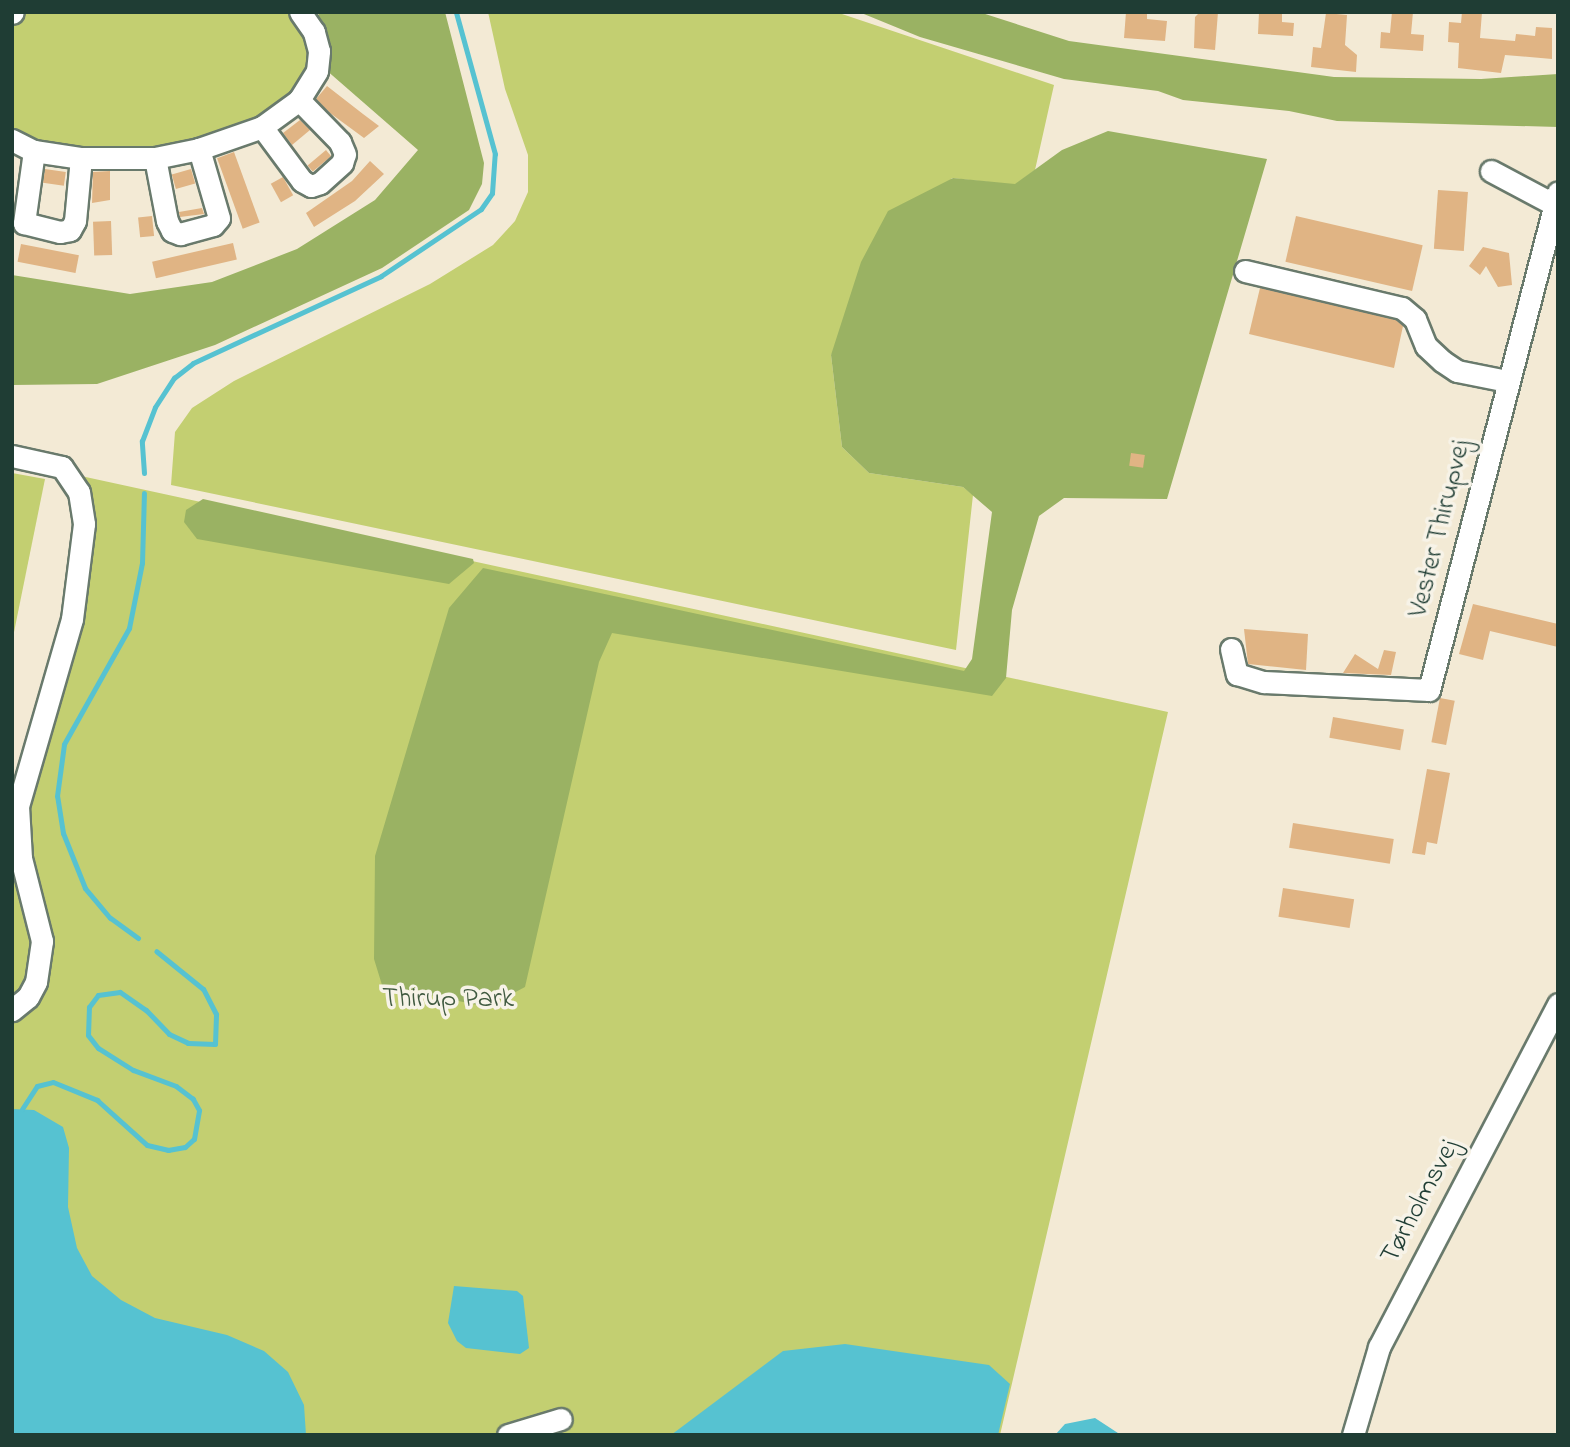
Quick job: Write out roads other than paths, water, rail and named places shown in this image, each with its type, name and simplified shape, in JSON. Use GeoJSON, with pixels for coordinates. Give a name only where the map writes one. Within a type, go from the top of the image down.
{"type":"FeatureCollection","features":[{"type":"Feature","properties":{"kind":"street"},"geometry":{"type":"LineString","coordinates":[[12,140],[34,151],[81,158],[155,158],[198,149],[262,127],[299,100],[317,71],[319,51],[314,32],[300,12]]}},
{"type":"Feature","properties":{"kind":"street"},"geometry":{"type":"LineString","coordinates":[[262,127],[302,181],[310,186],[320,183],[342,163],[345,153],[340,142],[299,100]]}},
{"type":"Feature","properties":{"kind":"street"},"geometry":{"type":"LineString","coordinates":[[155,158],[167,221],[180,234],[213,225],[219,218],[198,149]]}},
{"type":"Feature","properties":{"kind":"street"},"geometry":{"type":"LineString","coordinates":[[34,151],[24,222],[50,231],[70,230],[75,221],[81,158]]}},
{"type":"Feature","properties":{"kind":"street"},"geometry":{"type":"LineString","coordinates":[[1491,171],[1555,198]]}},
{"type":"Feature","properties":{"kind":"street","name":"Vester Thirupvej"},"geometry":{"type":"LineString","coordinates":[[1231,649],[1237,674],[1264,682],[1429,690],[1555,198]]}},
{"type":"Feature","properties":{"kind":"street"},"geometry":{"type":"LineString","coordinates":[[1245,271],[1402,308],[1415,319],[1426,346],[1441,361],[1457,371],[1507,381]]}},
{"type":"Feature","properties":{"kind":"street"},"geometry":{"type":"LineString","coordinates":[[12,456],[62,467],[79,492],[84,524],[72,619],[18,806],[21,858],[43,942],[36,982],[28,997],[12,1010]]}},
{"type":"Feature","properties":{"kind":"street","name":"Tørholmsvej"},"geometry":{"type":"LineString","coordinates":[[1353,1435],[1378,1347],[1558,1004]]}},
{"type":"Feature","properties":{"kind":"street"},"geometry":{"type":"LineString","coordinates":[[508,1435],[561,1419]]}},
{"type":"Feature","properties":{"kind":"water"},"geometry":{"type":"Polygon","coordinates":[[[12,1109],[34,1110],[63,1127],[69,1148],[68,1207],[77,1248],[92,1276],[121,1300],[155,1318],[227,1335],[264,1351],[288,1372],[304,1405],[306,1435],[12,1435],[12,1109]]]}},
{"type":"Feature","properties":{"kind":"water"},"geometry":{"type":"Polygon","coordinates":[[[454,1286],[517,1291],[523,1296],[529,1348],[520,1354],[466,1348],[457,1341],[448,1323],[454,1286]]]}},
{"type":"Feature","properties":{"kind":"water"},"geometry":{"type":"Polygon","coordinates":[[[845,1344],[989,1365],[1010,1384],[998,1435],[671,1435],[783,1351],[845,1344]]]}},
{"type":"Feature","properties":{"kind":"water"},"geometry":{"type":"Polygon","coordinates":[[[1095,1418],[1121,1435],[1055,1435],[1065,1424],[1095,1418]]]}},
{"type":"Feature","properties":{"kind":"waterway"},"geometry":{"type":"LineString","coordinates":[[144,473],[142,441],[155,407],[174,378],[193,363],[381,276],[481,209],[492,193],[495,154],[456,12]]}},
{"type":"Feature","properties":{"kind":"waterway"},"geometry":{"type":"LineString","coordinates":[[138,938],[110,918],[85,888],[63,833],[57,796],[64,744],[129,628],[142,563],[144,493]]}},
{"type":"Feature","properties":{"kind":"waterway"},"geometry":{"type":"LineString","coordinates":[[22,1109],[37,1086],[53,1082],[97,1100],[147,1145],[168,1150],[185,1147],[194,1139],[199,1110],[193,1099],[176,1086],[133,1070],[98,1048],[88,1035],[89,1007],[98,995],[120,992],[146,1010],[169,1034],[188,1043],[215,1044],[216,1014],[203,989],[156,951]]}},
{"type":"Feature","properties":{"kind":"park label","name":"Thirup Park"},"geometry":{"type":"Point","coordinates":[448,1000]}}]}
